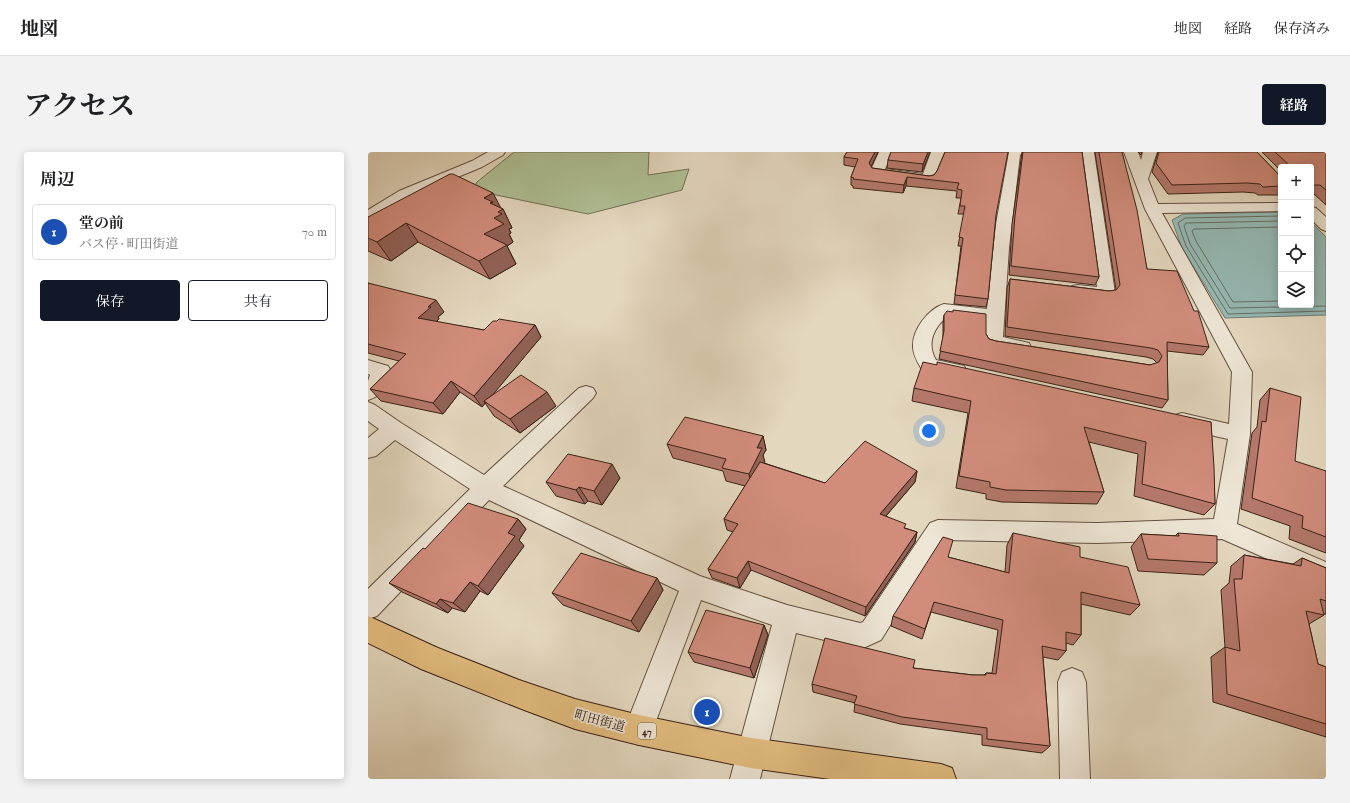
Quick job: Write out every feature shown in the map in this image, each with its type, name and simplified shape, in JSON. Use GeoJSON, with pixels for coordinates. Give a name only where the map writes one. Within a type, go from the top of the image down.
{"type":"FeatureCollection","features":[{"type":"Feature","properties":{"kind":"main road","name":"町田街道"},"geometry":{"type":"LineString","coordinates":[[368,629],[431,659],[519,694],[575,714],[639,730],[748,766],[941,779]]}},
{"type":"Feature","properties":{"kind":"street"},"geometry":{"type":"LineString","coordinates":[[368,217],[404,194],[477,164],[498,152]]}},
{"type":"Feature","properties":{"kind":"street"},"geometry":{"type":"LineString","coordinates":[[886,152],[877,172],[928,179],[938,152]]}},
{"type":"Feature","properties":{"kind":"street"},"geometry":{"type":"LineString","coordinates":[[1016,152],[1014,154],[1009,182],[1006,281],[995,316],[994,342],[1039,349]]}},
{"type":"Feature","properties":{"kind":"street"},"geometry":{"type":"LineString","coordinates":[[1060,287],[1106,293],[1087,152]]}},
{"type":"Feature","properties":{"kind":"street"},"geometry":{"type":"LineString","coordinates":[[1131,152],[1152,209],[1242,372],[1239,434],[1224,529]]}},
{"type":"Feature","properties":{"kind":"street"},"geometry":{"type":"LineString","coordinates":[[1141,179],[1148,162],[1150,152]]}},
{"type":"Feature","properties":{"kind":"street"},"geometry":{"type":"LineString","coordinates":[[1152,209],[1278,207]]}},
{"type":"Feature","properties":{"kind":"street"},"geometry":{"type":"LineString","coordinates":[[1314,214],[1326,226]]}},
{"type":"Feature","properties":{"kind":"street"},"geometry":{"type":"LineString","coordinates":[[976,375],[929,365],[923,353],[924,334],[935,316],[944,310],[995,316]]}},
{"type":"Feature","properties":{"kind":"street"},"geometry":{"type":"LineString","coordinates":[[368,367],[381,371],[378,383],[368,392]]}},
{"type":"Feature","properties":{"kind":"street"},"geometry":{"type":"LineString","coordinates":[[368,607],[486,488],[586,393]]}},
{"type":"Feature","properties":{"kind":"street"},"geometry":{"type":"LineString","coordinates":[[368,410],[394,429],[486,488],[694,586],[787,618],[861,636],[872,631],[938,530],[1097,533],[1224,529],[1326,574]]}},
{"type":"Feature","properties":{"kind":"street"},"geometry":{"type":"LineString","coordinates":[[1162,417],[1239,434]]}},
{"type":"Feature","properties":{"kind":"street"},"geometry":{"type":"LineString","coordinates":[[368,450],[394,429]]}},
{"type":"Feature","properties":{"kind":"street"},"geometry":{"type":"LineString","coordinates":[[639,730],[694,586]]}},
{"type":"Feature","properties":{"kind":"street"},"geometry":{"type":"LineString","coordinates":[[748,766],[787,618]]}},
{"type":"Feature","properties":{"kind":"street"},"geometry":{"type":"LineString","coordinates":[[1072,682],[1075,779]]}},
{"type":"Feature","properties":{"kind":"green space"},"geometry":{"type":"Polygon","coordinates":[[[514,152],[649,152],[648,175],[689,169],[682,190],[588,214],[472,190],[477,182],[514,152]]]}},
{"type":"Feature","properties":{"kind":"water"},"geometry":{"type":"Polygon","coordinates":[[[1278,212],[1278,308],[1314,308],[1314,225],[1326,237],[1326,315],[1225,318],[1182,248],[1172,220],[1183,214],[1278,212]]]}},
{"type":"Feature","properties":{"kind":"building"},"geometry":{"type":"Polygon","coordinates":[[[847,152],[875,152],[869,163],[872,168],[929,176],[934,175],[937,171],[945,152],[1008,152],[996,215],[988,299],[955,295],[963,238],[959,237],[965,206],[960,206],[962,190],[957,189],[959,183],[907,177],[904,185],[853,179],[854,178],[851,177],[858,159],[844,157],[847,152]]]}},
{"type":"Feature","properties":{"kind":"building"},"geometry":{"type":"Polygon","coordinates":[[[891,152],[928,152],[923,164],[888,160],[891,152]]]}},
{"type":"Feature","properties":{"kind":"building"},"geometry":{"type":"Polygon","coordinates":[[[1023,152],[1082,152],[1099,277],[1011,266],[1015,216],[1023,152]]]}},
{"type":"Feature","properties":{"kind":"building"},"geometry":{"type":"Polygon","coordinates":[[[1099,152],[1122,152],[1137,210],[1147,269],[1177,271],[1194,311],[1198,311],[1209,347],[1167,342],[1168,400],[940,351],[944,331],[944,315],[947,311],[953,312],[953,310],[986,314],[986,334],[989,339],[996,341],[1150,365],[1159,362],[1162,356],[1158,350],[1151,348],[1007,327],[1010,279],[1109,291],[1116,290],[1120,285],[1099,152]]]}},
{"type":"Feature","properties":{"kind":"building"},"geometry":{"type":"Polygon","coordinates":[[[1159,152],[1257,152],[1278,174],[1278,186],[1263,187],[1260,184],[1247,183],[1172,185],[1156,163],[1159,152]]]}},
{"type":"Feature","properties":{"kind":"building"},"geometry":{"type":"Polygon","coordinates":[[[1275,152],[1326,152],[1326,190],[1320,185],[1314,185],[1314,164],[1287,163],[1275,152]]]}},
{"type":"Feature","properties":{"kind":"building"},"geometry":{"type":"Polygon","coordinates":[[[450,174],[453,174],[493,193],[484,198],[493,202],[490,203],[503,209],[498,212],[502,214],[494,218],[504,224],[484,234],[507,245],[479,261],[406,223],[377,242],[368,238],[368,217],[450,174]]]}},
{"type":"Feature","properties":{"kind":"building"},"geometry":{"type":"Polygon","coordinates":[[[368,283],[436,300],[428,307],[431,307],[418,318],[484,330],[493,321],[497,321],[499,319],[535,325],[474,396],[451,381],[433,403],[370,389],[406,354],[368,344],[368,283]]]}},
{"type":"Feature","properties":{"kind":"building"},"geometry":{"type":"Polygon","coordinates":[[[923,362],[937,365],[937,362],[1211,422],[1215,504],[1142,484],[1146,442],[1084,427],[1104,492],[1006,490],[990,487],[990,482],[959,476],[971,401],[914,388],[923,362]]]}},
{"type":"Feature","properties":{"kind":"building"},"geometry":{"type":"Polygon","coordinates":[[[521,375],[547,392],[510,419],[484,401],[521,375]]]}},
{"type":"Feature","properties":{"kind":"building"},"geometry":{"type":"Polygon","coordinates":[[[1270,388],[1301,397],[1295,461],[1326,471],[1326,537],[1302,528],[1303,516],[1252,498],[1262,421],[1266,422],[1270,388]]]}},
{"type":"Feature","properties":{"kind":"building"},"geometry":{"type":"Polygon","coordinates":[[[685,417],[763,436],[757,448],[762,448],[749,474],[722,468],[726,459],[667,444],[685,417]]]}},
{"type":"Feature","properties":{"kind":"building"},"geometry":{"type":"Polygon","coordinates":[[[865,441],[917,471],[880,514],[906,524],[904,528],[917,532],[866,607],[748,561],[737,578],[708,569],[738,524],[724,519],[760,462],[825,483],[865,441]]]}},
{"type":"Feature","properties":{"kind":"building"},"geometry":{"type":"Polygon","coordinates":[[[568,454],[612,464],[594,491],[579,487],[576,490],[546,482],[568,454]]]}},
{"type":"Feature","properties":{"kind":"building"},"geometry":{"type":"Polygon","coordinates":[[[468,503],[518,519],[508,533],[515,536],[478,586],[470,582],[453,603],[440,599],[436,604],[389,583],[423,548],[425,549],[468,503]]]}},
{"type":"Feature","properties":{"kind":"building"},"geometry":{"type":"Polygon","coordinates":[[[1013,533],[1080,547],[1080,557],[1128,567],[1140,605],[1081,592],[1081,635],[1066,632],[1066,651],[1042,646],[1050,746],[987,739],[987,728],[902,717],[854,704],[857,696],[812,684],[825,638],[915,660],[913,668],[973,675],[986,675],[986,673],[996,674],[1003,620],[934,602],[925,629],[893,616],[943,537],[953,540],[948,557],[1009,573],[1013,533]]]}},
{"type":"Feature","properties":{"kind":"building"},"geometry":{"type":"Polygon","coordinates":[[[1178,533],[1217,536],[1217,563],[1148,559],[1141,534],[1179,536],[1178,533]]]}},
{"type":"Feature","properties":{"kind":"building"},"geometry":{"type":"Polygon","coordinates":[[[581,553],[657,578],[631,621],[552,593],[581,553]]]}},
{"type":"Feature","properties":{"kind":"building"},"geometry":{"type":"Polygon","coordinates":[[[1244,555],[1301,566],[1302,558],[1326,568],[1326,601],[1320,599],[1324,615],[1306,611],[1318,664],[1326,667],[1326,724],[1227,694],[1225,647],[1240,651],[1234,579],[1242,579],[1244,555]]]}},
{"type":"Feature","properties":{"kind":"building"},"geometry":{"type":"Polygon","coordinates":[[[706,610],[764,625],[750,668],[688,652],[706,610]]]}},
{"type":"Feature","properties":{"kind":"place","name":"堂の前"},"geometry":{"type":"Point","coordinates":[707,712]}}]}
